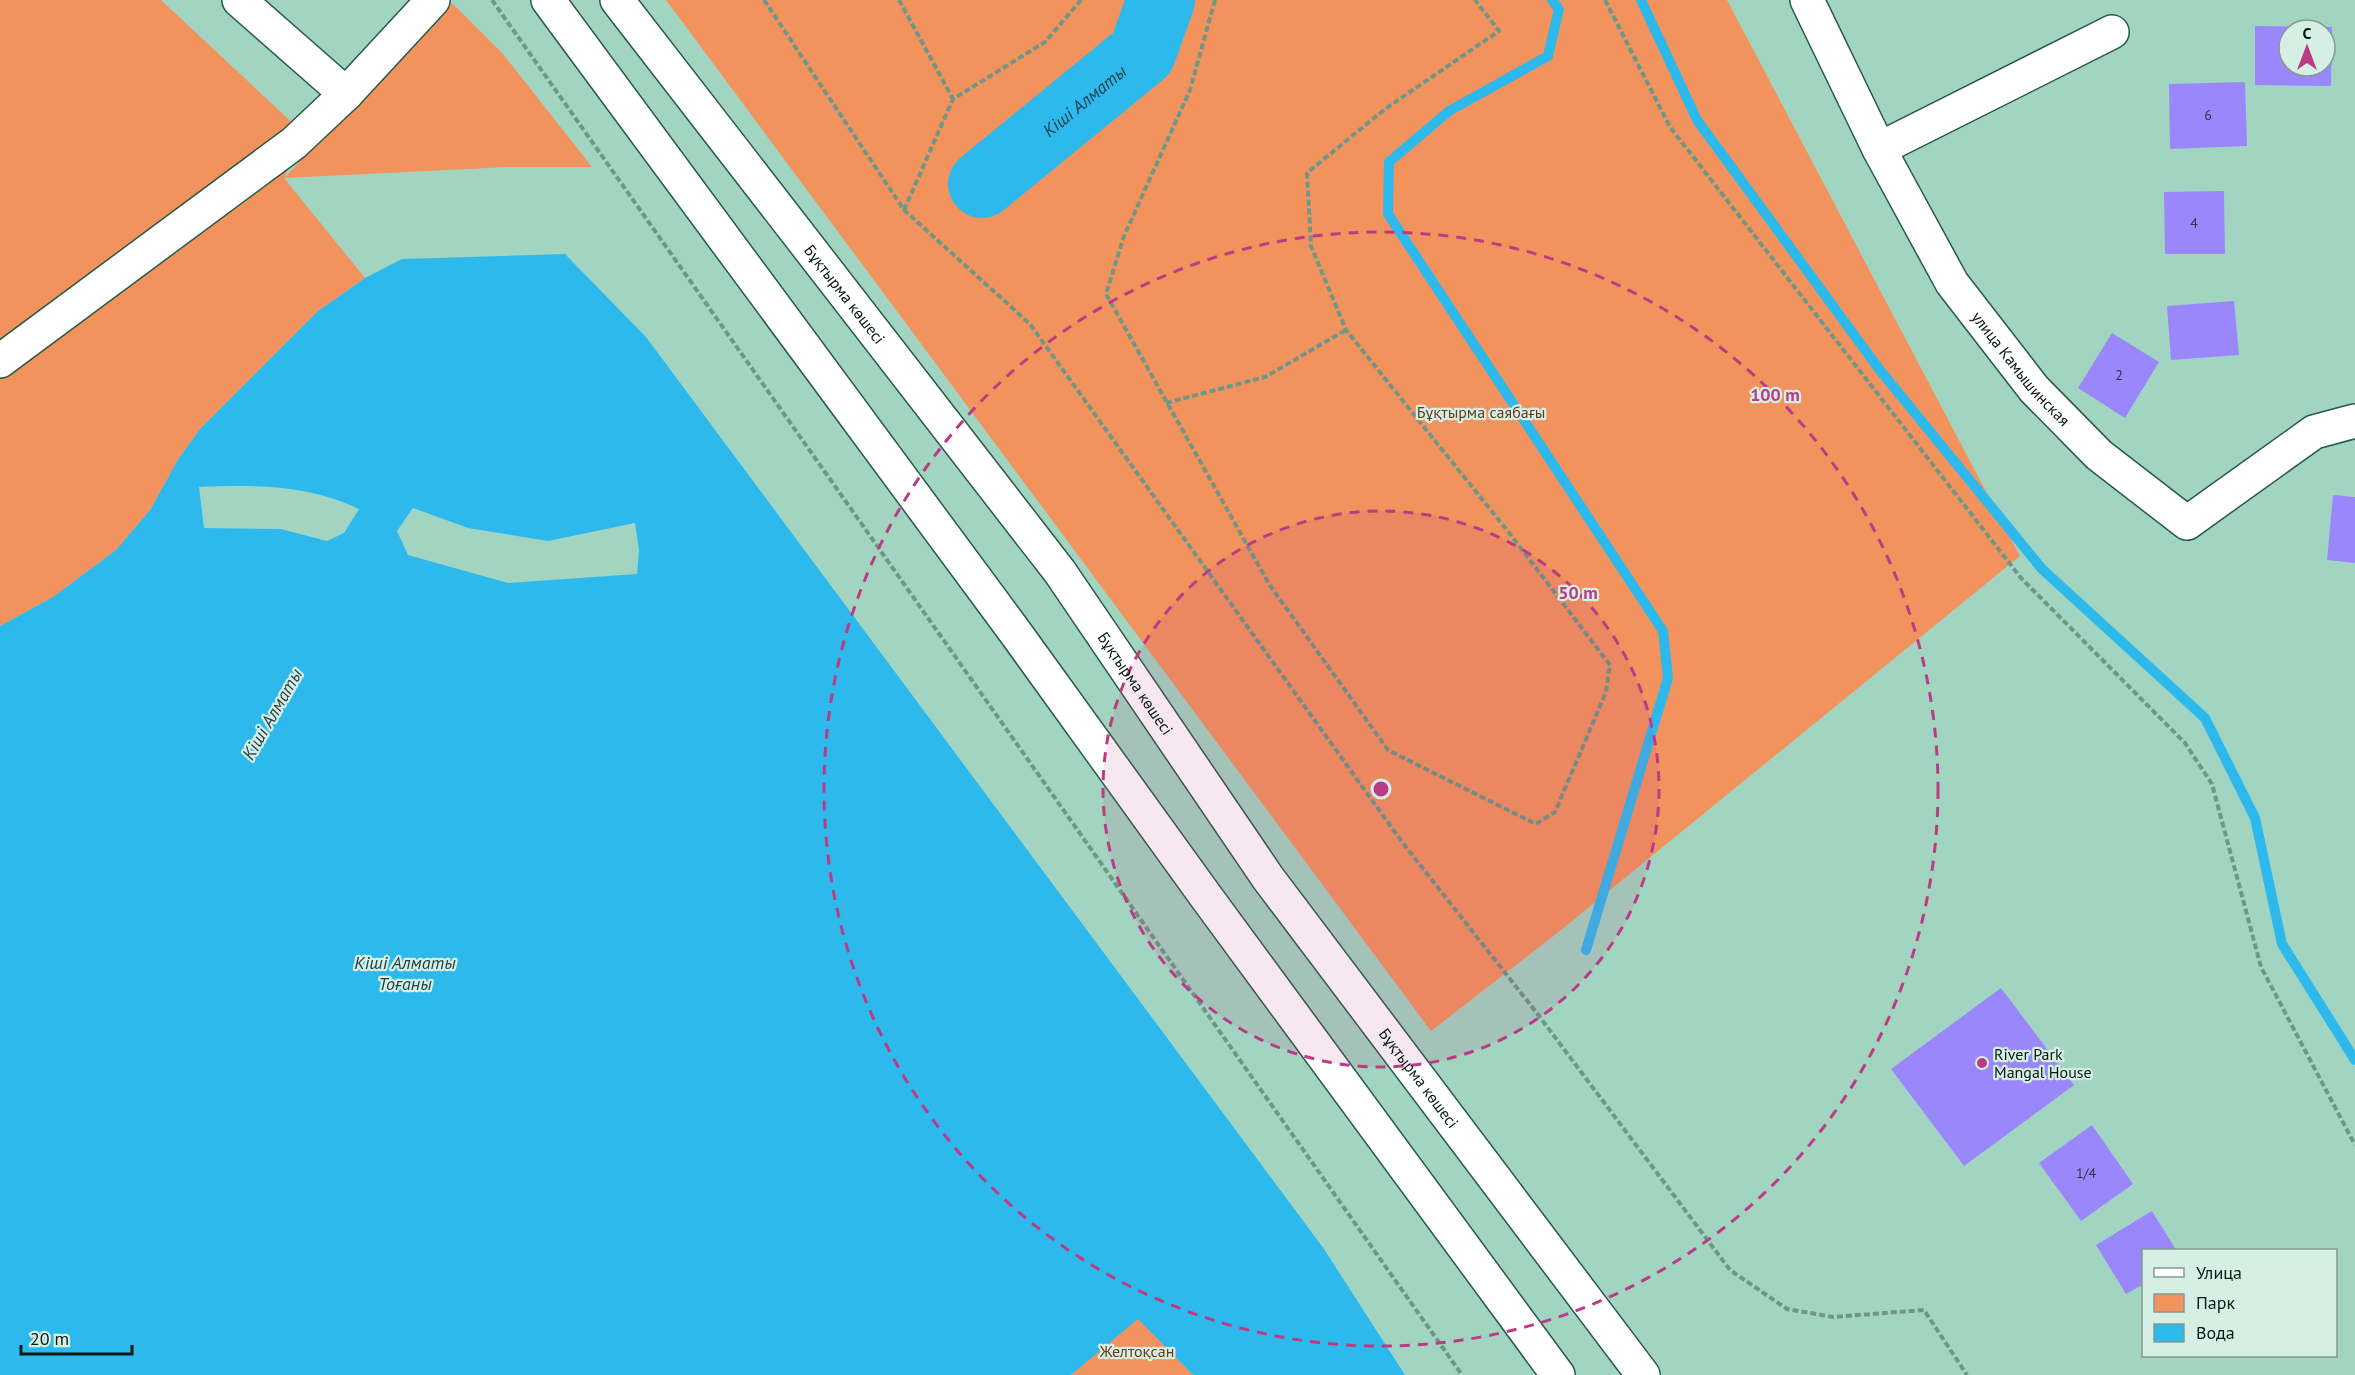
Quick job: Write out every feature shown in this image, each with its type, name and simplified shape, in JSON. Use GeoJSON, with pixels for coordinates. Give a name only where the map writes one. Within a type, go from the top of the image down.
{"type":"FeatureCollection","features":[{"type":"Feature","properties":{"kind":"main road"},"geometry":{"type":"LineString","coordinates":[[239,0],[346,94]]}},
{"type":"Feature","properties":{"kind":"main road"},"geometry":{"type":"LineString","coordinates":[[548,0],[1001,613],[1207,898],[1558,1375]]}},
{"type":"Feature","properties":{"kind":"main road","name":"Бұқтырма көшесі"},"geometry":{"type":"LineString","coordinates":[[617,0],[1053,563],[1268,878],[1643,1375]]}},
{"type":"Feature","properties":{"kind":"main road","name":"улица Камышинская"},"geometry":{"type":"LineString","coordinates":[[1807,0],[1879,149],[1952,283],[2034,389],[2099,455],[2187,523],[2314,432],[2355,421]]}},
{"type":"Feature","properties":{"kind":"main road"},"geometry":{"type":"LineString","coordinates":[[0,361],[294,143],[346,94],[418,5]]}},
{"type":"Feature","properties":{"kind":"main road"},"geometry":{"type":"LineString","coordinates":[[1879,149],[2112,32]]}},
{"type":"Feature","properties":{"kind":"path"},"geometry":{"type":"LineString","coordinates":[[492,0],[1462,1375]]}},
{"type":"Feature","properties":{"kind":"path"},"geometry":{"type":"LineString","coordinates":[[764,0],[904,210],[1030,324],[1401,842],[1536,1012],[1731,1270],[1787,1309],[1833,1317],[1924,1310],[1967,1375]]}},
{"type":"Feature","properties":{"kind":"path"},"geometry":{"type":"LineString","coordinates":[[899,0],[953,99]]}},
{"type":"Feature","properties":{"kind":"path"},"geometry":{"type":"LineString","coordinates":[[904,210],[953,99],[1046,42],[1081,0]]}},
{"type":"Feature","properties":{"kind":"path"},"geometry":{"type":"LineString","coordinates":[[1215,0],[1190,90],[1124,236],[1106,294],[1269,584],[1388,750],[1536,824],[1555,812],[1606,692],[1610,666],[1510,534],[1346,330],[1311,246],[1307,173],[1385,109],[1499,31],[1475,0]]}},
{"type":"Feature","properties":{"kind":"path"},"geometry":{"type":"LineString","coordinates":[[1605,0],[1670,127],[2021,578],[2185,743],[2212,784],[2261,967],[2355,1144]]}},
{"type":"Feature","properties":{"kind":"path"},"geometry":{"type":"LineString","coordinates":[[1166,403],[1265,377],[1346,330]]}},
{"type":"Feature","properties":{"kind":"green space"},"geometry":{"type":"Polygon","coordinates":[[[0,0],[161,0],[300,130],[285,177],[452,3],[503,54],[592,167],[508,167],[284,178],[365,278],[318,311],[200,429],[179,458],[150,510],[116,550],[53,597],[0,626],[0,0]]]}},
{"type":"Feature","properties":{"kind":"green space","name":"Бұқтырма саябағы"},"geometry":{"type":"Polygon","coordinates":[[[666,0],[1727,0],[2020,556],[1556,934],[1431,1031],[666,0]]]}},
{"type":"Feature","properties":{"kind":"green space","name":"Желтоқсан"},"geometry":{"type":"Polygon","coordinates":[[[1138,1318],[1193,1375],[1071,1375],[1138,1318]]]}},
{"type":"Feature","properties":{"kind":"water","name":"Кіші Алматы Тоғаны"},"geometry":{"type":"Polygon","coordinates":[[[565,254],[646,337],[1324,1249],[1405,1375],[1193,1375],[1138,1319],[1071,1375],[0,1375],[0,626],[53,597],[116,550],[150,510],[179,458],[200,429],[318,311],[365,278],[402,259],[565,254]],[[199,487],[204,528],[281,529],[327,541],[344,533],[359,509],[320,495],[280,488],[199,487]],[[413,508],[397,531],[408,555],[508,583],[637,574],[639,550],[635,523],[548,541],[468,528],[413,508]]]}},
{"type":"Feature","properties":{"kind":"building"},"geometry":{"type":"Polygon","coordinates":[[[2255,26],[2277,26],[2277,78],[2331,78],[2331,86],[2255,85],[2255,26]]]}},
{"type":"Feature","properties":{"kind":"building"},"geometry":{"type":"Polygon","coordinates":[[[2245,82],[2247,146],[2170,149],[2169,84],[2245,82]]]}},
{"type":"Feature","properties":{"kind":"building"},"geometry":{"type":"Polygon","coordinates":[[[2224,191],[2225,254],[2165,254],[2164,192],[2224,191]]]}},
{"type":"Feature","properties":{"kind":"building"},"geometry":{"type":"Polygon","coordinates":[[[2234,301],[2239,355],[2171,360],[2167,306],[2234,301]]]}},
{"type":"Feature","properties":{"kind":"building"},"geometry":{"type":"Polygon","coordinates":[[[2112,333],[2159,362],[2125,418],[2078,388],[2112,333]]]}},
{"type":"Feature","properties":{"kind":"building"},"geometry":{"type":"Polygon","coordinates":[[[2333,495],[2355,497],[2355,563],[2327,560],[2333,495]]]}},
{"type":"Feature","properties":{"kind":"building"},"geometry":{"type":"Polygon","coordinates":[[[2001,988],[2074,1085],[1964,1166],[1891,1069],[2001,988]]]}},
{"type":"Feature","properties":{"kind":"building"},"geometry":{"type":"Polygon","coordinates":[[[2092,1125],[2133,1184],[2081,1221],[2039,1163],[2092,1125]]]}},
{"type":"Feature","properties":{"kind":"building"},"geometry":{"type":"Polygon","coordinates":[[[2152,1211],[2175,1249],[2142,1249],[2142,1285],[2126,1294],[2096,1245],[2152,1211]]]}},
{"type":"Feature","properties":{"kind":"waterway","name":"Кіші Алматы"},"geometry":{"type":"LineString","coordinates":[[982,184],[1142,53],[1161,0]]}},
{"type":"Feature","properties":{"kind":"waterway"},"geometry":{"type":"LineString","coordinates":[[1552,0],[1559,9],[1548,56],[1449,111],[1389,162],[1388,214],[1663,631],[1668,678],[1586,950]]}},
{"type":"Feature","properties":{"kind":"waterway"},"geometry":{"type":"LineString","coordinates":[[1641,0],[1697,120],[1879,369],[2042,569],[2205,718],[2255,818],[2282,944],[2355,1060]]}},
{"type":"Feature","properties":{"kind":"place","name":"River Park Mangal House"},"geometry":{"type":"Point","coordinates":[1982,1063]}}]}
